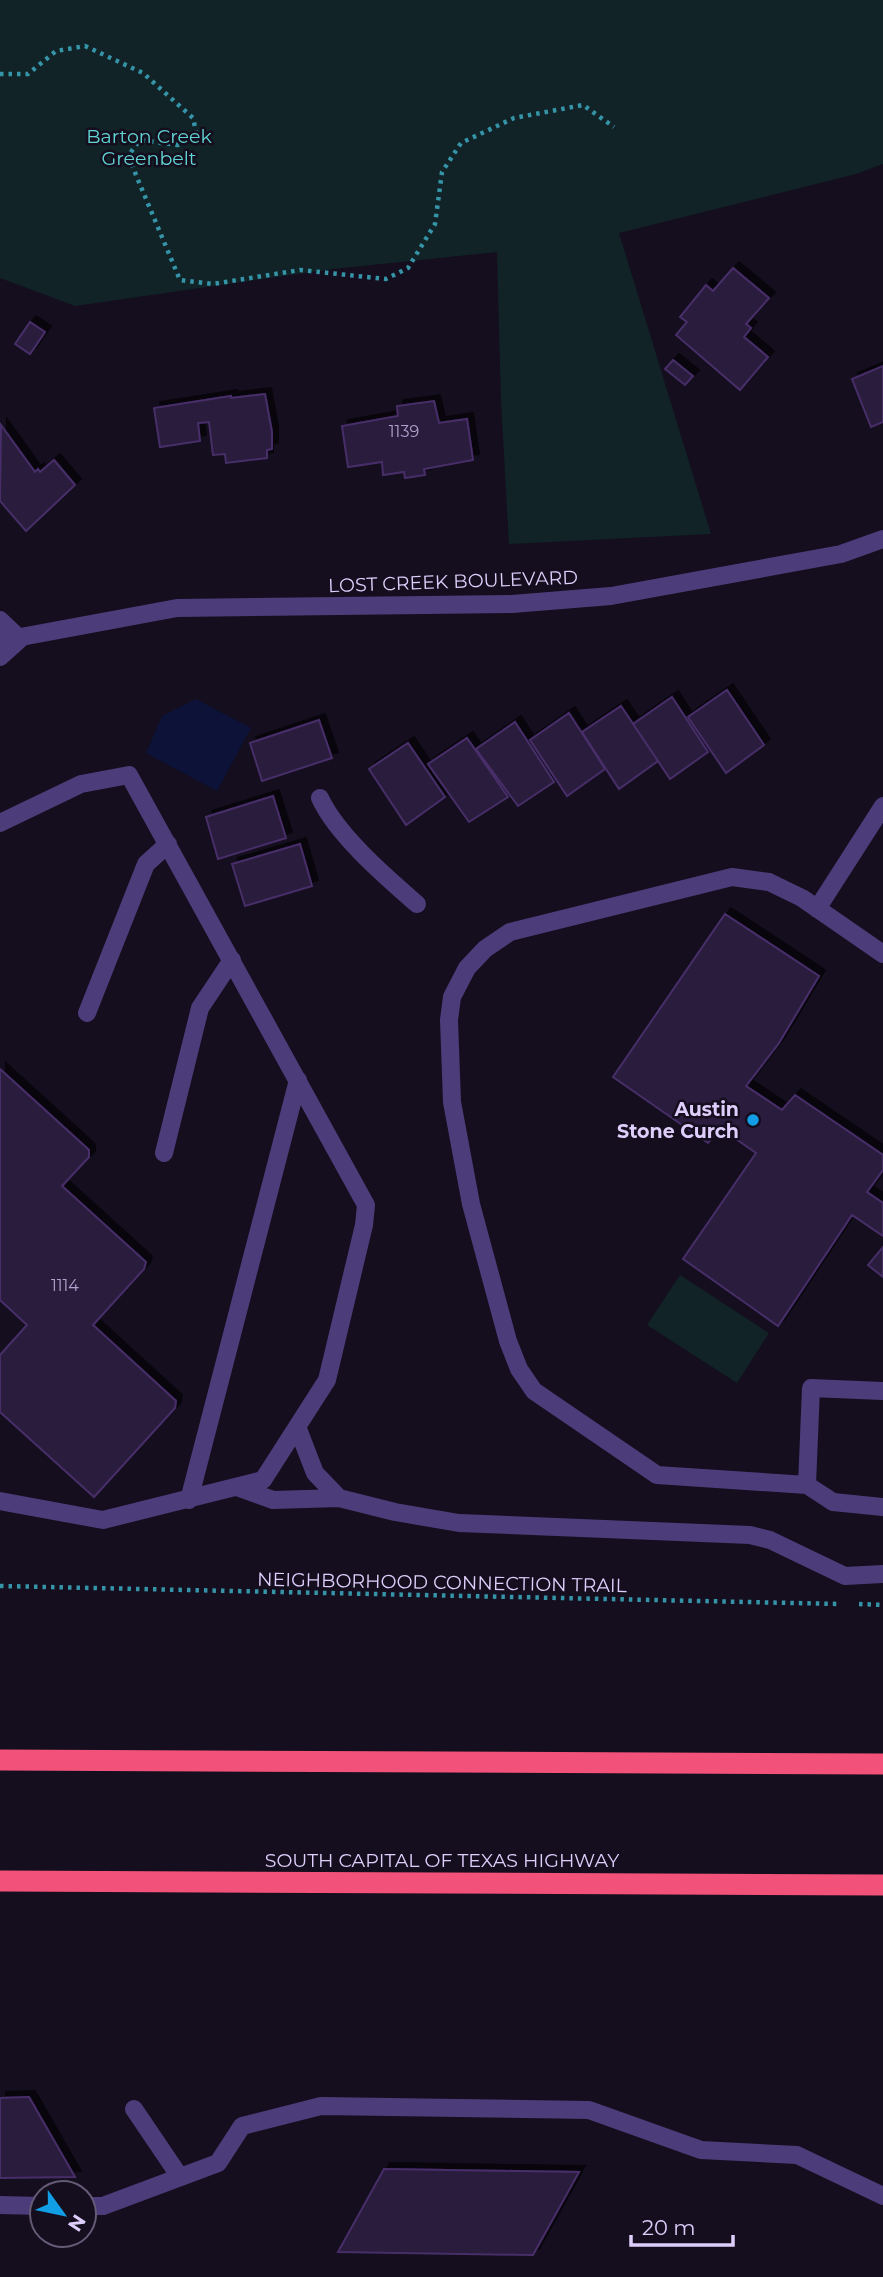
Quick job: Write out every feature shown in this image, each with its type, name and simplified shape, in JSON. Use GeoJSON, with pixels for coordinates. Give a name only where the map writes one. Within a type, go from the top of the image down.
{"type":"FeatureCollection","features":[{"type":"Feature","properties":{"kind":"highway"},"geometry":{"type":"LineString","coordinates":[[0,1760],[883,1764]]}},
{"type":"Feature","properties":{"kind":"highway","name":"SOUTH CAPITAL OF TEXAS HIGHWAY"},"geometry":{"type":"LineString","coordinates":[[0,1881],[883,1885]]}},
{"type":"Feature","properties":{"kind":"street","name":"LOST CREEK BOULEVARD"},"geometry":{"type":"LineString","coordinates":[[0,640],[20,639],[177,608],[512,604],[611,596],[841,554],[883,539]]}},
{"type":"Feature","properties":{"kind":"street"},"geometry":{"type":"LineString","coordinates":[[0,620],[20,639],[0,657]]}},
{"type":"Feature","properties":{"kind":"street"},"geometry":{"type":"LineString","coordinates":[[0,823],[81,785],[129,775],[366,1205],[364,1225],[327,1380],[298,1429],[262,1480],[103,1520],[0,1501]]}},
{"type":"Feature","properties":{"kind":"street"},"geometry":{"type":"LineString","coordinates":[[320,798],[327,814],[366,859],[417,904]]}},
{"type":"Feature","properties":{"kind":"street"},"geometry":{"type":"LineString","coordinates":[[817,909],[883,806]]}},
{"type":"Feature","properties":{"kind":"street"},"geometry":{"type":"LineString","coordinates":[[87,1013],[146,864],[168,844]]}},
{"type":"Feature","properties":{"kind":"street"},"geometry":{"type":"LineString","coordinates":[[883,954],[817,909],[769,882],[732,877],[510,932],[485,948],[467,968],[452,998],[449,1020],[452,1102],[471,1204],[508,1341],[519,1368],[534,1391],[657,1475],[807,1485],[833,1502],[883,1507]]}},
{"type":"Feature","properties":{"kind":"street"},"geometry":{"type":"LineString","coordinates":[[164,1153],[200,1008],[232,960]]}},
{"type":"Feature","properties":{"kind":"street"},"geometry":{"type":"LineString","coordinates":[[190,1500],[298,1080]]}},
{"type":"Feature","properties":{"kind":"street"},"geometry":{"type":"LineString","coordinates":[[807,1485],[811,1388],[883,1391]]}},
{"type":"Feature","properties":{"kind":"street"},"geometry":{"type":"LineString","coordinates":[[298,1429],[315,1473],[339,1498]]}},
{"type":"Feature","properties":{"kind":"street"},"geometry":{"type":"LineString","coordinates":[[237,1487],[273,1500],[339,1498],[395,1512],[459,1523],[750,1535],[770,1540],[845,1576],[883,1574]]}},
{"type":"Feature","properties":{"kind":"street"},"geometry":{"type":"LineString","coordinates":[[98,2206],[218,2163],[242,2126],[321,2106],[589,2110],[701,2150],[797,2155],[883,2196]]}},
{"type":"Feature","properties":{"kind":"street"},"geometry":{"type":"LineString","coordinates":[[134,2109],[180,2177]]}},
{"type":"Feature","properties":{"kind":"street"},"geometry":{"type":"LineString","coordinates":[[0,2205],[28,2206]]}},
{"type":"Feature","properties":{"kind":"path"},"geometry":{"type":"LineString","coordinates":[[0,74],[28,74],[56,51],[85,46],[143,73],[192,118],[197,136],[178,145],[140,140],[128,156],[180,280],[213,284],[300,270],[386,279],[408,268],[435,224],[442,172],[461,143],[514,118],[583,106],[614,127]]}},
{"type":"Feature","properties":{"kind":"path","name":"NEIGHBORHOOD CONNECTION TRAIL"},"geometry":{"type":"LineString","coordinates":[[0,1587],[842,1604]]}},
{"type":"Feature","properties":{"kind":"path"},"geometry":{"type":"LineString","coordinates":[[855,1604],[883,1605]]}},
{"type":"Feature","properties":{"kind":"green space","name":"Barton Creek Greenbelt"},"geometry":{"type":"Polygon","coordinates":[[[0,0],[883,0],[883,164],[856,174],[619,233],[711,534],[509,544],[501,401],[497,252],[333,269],[75,306],[0,278],[0,0]]]}},
{"type":"Feature","properties":{"kind":"green space"},"geometry":{"type":"Polygon","coordinates":[[[680,1275],[769,1333],[737,1383],[647,1325],[680,1275]]]}},
{"type":"Feature","properties":{"kind":"shaded area"},"geometry":{"type":"Polygon","coordinates":[[[196,699],[251,728],[217,791],[146,753],[162,716],[196,699]]]}},
{"type":"Feature","properties":{"kind":"building"},"geometry":{"type":"Polygon","coordinates":[[[733,268],[769,298],[746,324],[751,328],[744,337],[768,357],[740,390],[676,335],[687,322],[680,317],[706,285],[713,291],[733,268]]]}},
{"type":"Feature","properties":{"kind":"building"},"geometry":{"type":"Polygon","coordinates":[[[30,322],[45,332],[30,354],[15,344],[30,322]]]}},
{"type":"Feature","properties":{"kind":"building"},"geometry":{"type":"Polygon","coordinates":[[[673,360],[693,376],[685,385],[665,369],[673,360]]]}},
{"type":"Feature","properties":{"kind":"building"},"geometry":{"type":"Polygon","coordinates":[[[883,366],[883,422],[871,427],[852,379],[883,366]]]}},
{"type":"Feature","properties":{"kind":"building"},"geometry":{"type":"Polygon","coordinates":[[[265,394],[272,432],[272,449],[267,450],[267,458],[226,463],[225,454],[213,455],[209,422],[198,423],[200,441],[160,447],[154,408],[231,396],[265,394]]]}},
{"type":"Feature","properties":{"kind":"building"},"geometry":{"type":"Polygon","coordinates":[[[434,401],[439,423],[467,419],[473,460],[424,469],[425,475],[405,478],[404,472],[383,475],[382,462],[348,467],[342,426],[398,416],[397,406],[434,401]]]}},
{"type":"Feature","properties":{"kind":"building"},"geometry":{"type":"Polygon","coordinates":[[[1,425],[35,472],[38,469],[40,472],[54,460],[75,485],[26,531],[0,501],[1,425]]]}},
{"type":"Feature","properties":{"kind":"building"},"geometry":{"type":"Polygon","coordinates":[[[727,690],[764,745],[726,773],[688,717],[727,690]]]}},
{"type":"Feature","properties":{"kind":"building"},"geometry":{"type":"Polygon","coordinates":[[[672,697],[708,752],[670,779],[633,724],[672,697]]]}},
{"type":"Feature","properties":{"kind":"building"},"geometry":{"type":"Polygon","coordinates":[[[621,706],[658,761],[619,789],[582,732],[621,706]]]}},
{"type":"Feature","properties":{"kind":"building"},"geometry":{"type":"Polygon","coordinates":[[[569,713],[605,769],[567,796],[530,740],[569,713]]]}},
{"type":"Feature","properties":{"kind":"building"},"geometry":{"type":"Polygon","coordinates":[[[319,720],[332,758],[262,781],[250,743],[319,720]]]}},
{"type":"Feature","properties":{"kind":"building"},"geometry":{"type":"Polygon","coordinates":[[[515,722],[554,782],[518,806],[476,749],[515,722]]]}},
{"type":"Feature","properties":{"kind":"building"},"geometry":{"type":"Polygon","coordinates":[[[467,738],[508,797],[469,822],[428,764],[467,738]]]}},
{"type":"Feature","properties":{"kind":"building"},"geometry":{"type":"Polygon","coordinates":[[[408,743],[445,797],[406,825],[369,769],[408,743]]]}},
{"type":"Feature","properties":{"kind":"building"},"geometry":{"type":"Polygon","coordinates":[[[273,796],[286,838],[218,859],[206,817],[273,796]]]}},
{"type":"Feature","properties":{"kind":"building"},"geometry":{"type":"Polygon","coordinates":[[[300,844],[312,886],[245,906],[232,864],[300,844]]]}},
{"type":"Feature","properties":{"kind":"building","name":"Austin Stone Curch"},"geometry":{"type":"Polygon","coordinates":[[[725,914],[819,976],[779,1043],[746,1086],[782,1110],[795,1095],[883,1155],[883,1170],[867,1192],[883,1203],[883,1236],[852,1215],[778,1326],[683,1259],[756,1153],[720,1128],[708,1143],[613,1077],[725,914]]]}},
{"type":"Feature","properties":{"kind":"building"},"geometry":{"type":"Polygon","coordinates":[[[0,1069],[89,1150],[89,1157],[62,1186],[146,1262],[144,1269],[93,1325],[176,1401],[175,1408],[94,1497],[0,1412],[0,1355],[27,1325],[0,1300],[0,1069]]]}},
{"type":"Feature","properties":{"kind":"building"},"geometry":{"type":"Polygon","coordinates":[[[883,1247],[883,1277],[868,1265],[883,1247]]]}},
{"type":"Feature","properties":{"kind":"building"},"geometry":{"type":"Polygon","coordinates":[[[29,2097],[75,2177],[0,2178],[0,2098],[29,2097]]]}},
{"type":"Feature","properties":{"kind":"building"},"geometry":{"type":"Polygon","coordinates":[[[384,2169],[579,2172],[533,2255],[338,2252],[384,2169]]]}},
{"type":"Feature","properties":{"kind":"place","name":"Austin Stone Curch"},"geometry":{"type":"Point","coordinates":[753,1120]}}]}
